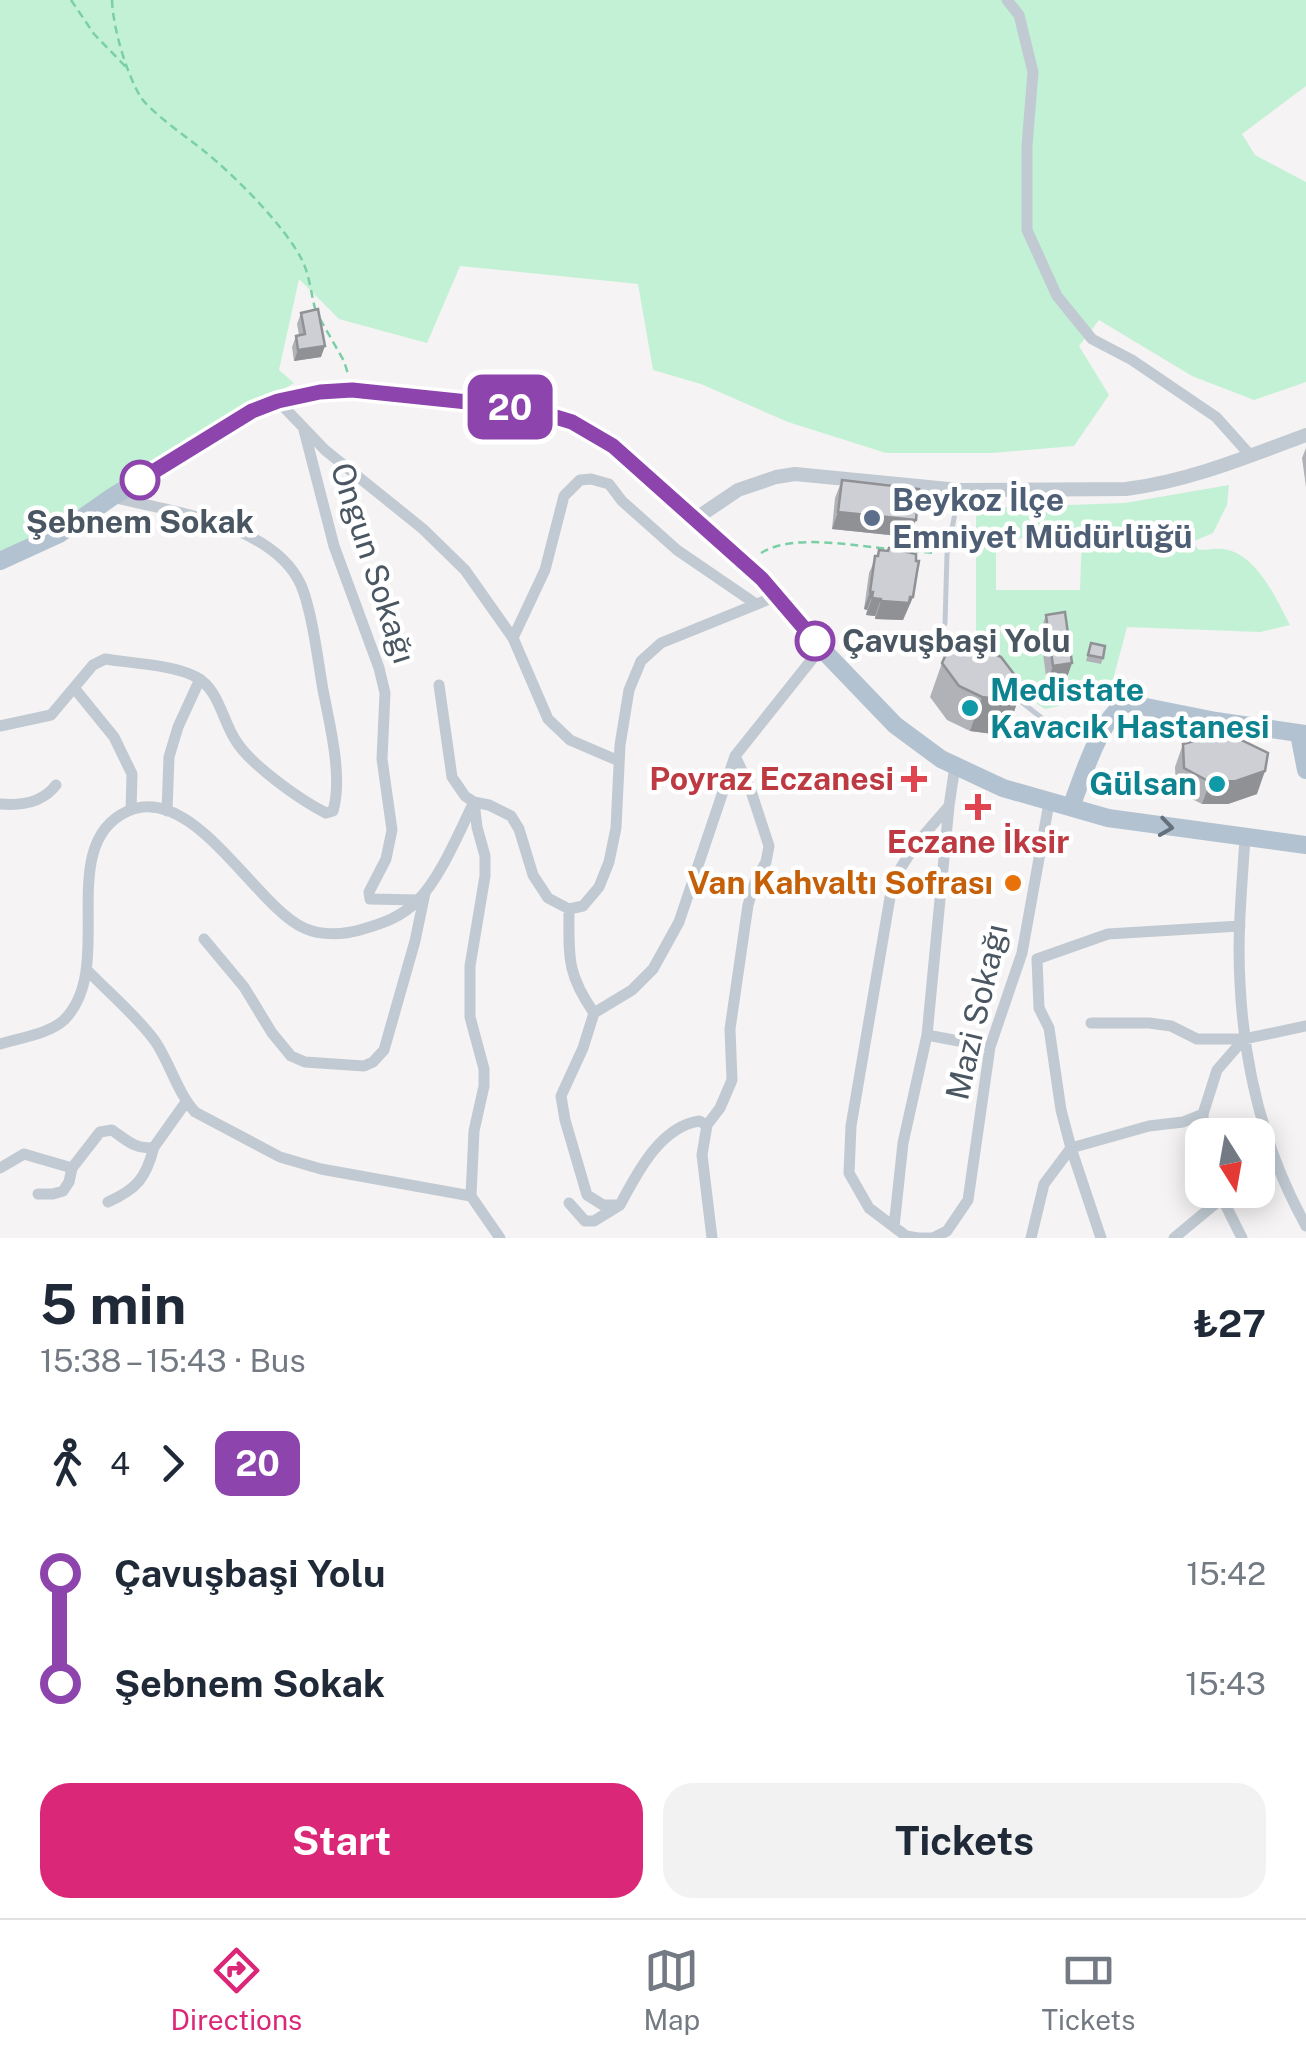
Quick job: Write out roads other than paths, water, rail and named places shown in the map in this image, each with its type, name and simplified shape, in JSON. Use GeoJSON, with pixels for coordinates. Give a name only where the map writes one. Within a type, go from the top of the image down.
{"type":"FeatureCollection","features":[{"type":"Feature","properties":{"kind":"main road"},"geometry":{"type":"LineString","coordinates":[[0,562],[59,534],[252,411],[278,401],[352,390],[526,408],[572,422],[613,446],[747,566],[895,725],[940,759],[1003,788],[1108,818],[1306,845]]}},
{"type":"Feature","properties":{"kind":"main road"},"geometry":{"type":"LineString","coordinates":[[1071,807],[1100,738],[1116,709],[1126,703],[1303,734],[1306,770]]}},
{"type":"Feature","properties":{"kind":"street"},"geometry":{"type":"LineString","coordinates":[[1008,0],[1019,15],[1033,72],[1027,146],[1027,230],[1057,296],[1092,339],[1132,360],[1216,416],[1250,456]]}},
{"type":"Feature","properties":{"kind":"street"},"geometry":{"type":"LineString","coordinates":[[278,401],[304,430],[422,528],[465,570],[512,638],[548,719],[570,740],[619,762]]}},
{"type":"Feature","properties":{"kind":"street","name":"Ongun Sokağı"},"geometry":{"type":"LineString","coordinates":[[304,430],[334,546],[386,693],[382,759],[392,830],[386,859],[369,892],[370,899],[422,894]]}},
{"type":"Feature","properties":{"kind":"street"},"geometry":{"type":"LineString","coordinates":[[696,519],[755,482],[794,474],[960,490],[1126,489],[1172,482],[1306,435]]}},
{"type":"Feature","properties":{"kind":"street"},"geometry":{"type":"LineString","coordinates":[[512,638],[545,570],[564,496],[580,480],[609,484],[678,550],[756,604]]}},
{"type":"Feature","properties":{"kind":"street"},"geometry":{"type":"LineString","coordinates":[[0,726],[52,715],[93,665],[105,659],[194,675],[208,685],[247,756],[312,806],[326,813],[333,811],[338,794],[328,717],[302,588],[291,568],[264,545],[236,529],[112,497]]}},
{"type":"Feature","properties":{"kind":"street"},"geometry":{"type":"LineString","coordinates":[[439,685],[452,777],[474,802],[511,816],[534,875],[548,898],[569,909],[582,906],[598,887],[610,862],[629,690],[641,661],[661,643],[777,596]]}},
{"type":"Feature","properties":{"kind":"street"},"geometry":{"type":"LineString","coordinates":[[620,1205],[604,1206],[587,1195],[562,1096],[594,1013],[632,990],[652,968],[679,922],[735,756],[822,648]]}},
{"type":"Feature","properties":{"kind":"street"},"geometry":{"type":"LineString","coordinates":[[167,811],[169,757],[178,726],[200,680]]}},
{"type":"Feature","properties":{"kind":"street"},"geometry":{"type":"LineString","coordinates":[[75,688],[114,737],[132,774],[131,810]]}},
{"type":"Feature","properties":{"kind":"street"},"geometry":{"type":"LineString","coordinates":[[712,1238],[702,1155],[708,1125],[732,1080],[730,1029],[748,905],[766,862],[768,846],[750,788],[735,756]]}},
{"type":"Feature","properties":{"kind":"street"},"geometry":{"type":"LineString","coordinates":[[894,1227],[904,1143],[926,1036],[955,766]]}},
{"type":"Feature","properties":{"kind":"street"},"geometry":{"type":"LineString","coordinates":[[0,804],[16,806],[48,796],[56,785]]}},
{"type":"Feature","properties":{"kind":"street"},"geometry":{"type":"LineString","coordinates":[[0,1044],[62,1022],[75,1005],[87,970],[88,891],[95,847],[108,823],[131,810],[150,807],[175,812],[228,854],[273,904],[300,927],[320,934],[356,931],[392,920],[422,894],[444,862],[474,802]]}},
{"type":"Feature","properties":{"kind":"street"},"geometry":{"type":"LineString","coordinates":[[474,802],[485,856],[470,966],[470,1017],[484,1069],[484,1086],[474,1131],[471,1196],[500,1238]]}},
{"type":"Feature","properties":{"kind":"street","name":"Mazi Sokağı"},"geometry":{"type":"LineString","coordinates":[[894,1227],[906,1236],[933,1238],[947,1232],[968,1200],[990,1046],[1022,953],[1049,803]]}},
{"type":"Feature","properties":{"kind":"street"},"geometry":{"type":"LineString","coordinates":[[894,1227],[869,1208],[849,1173],[851,1126],[893,880],[916,844],[949,806]]}},
{"type":"Feature","properties":{"kind":"street"},"geometry":{"type":"LineString","coordinates":[[1245,838],[1240,926],[1244,1039],[1265,1130],[1306,1226]]}},
{"type":"Feature","properties":{"kind":"street"},"geometry":{"type":"LineString","coordinates":[[204,940],[244,987],[290,1056],[305,1062],[364,1066],[384,1050],[411,958],[422,894]]}},
{"type":"Feature","properties":{"kind":"street"},"geometry":{"type":"LineString","coordinates":[[569,909],[573,978],[594,1013]]}},
{"type":"Feature","properties":{"kind":"street"},"geometry":{"type":"LineString","coordinates":[[1022,953],[1038,960],[1108,934],[1240,926]]}},
{"type":"Feature","properties":{"kind":"street"},"geometry":{"type":"LineString","coordinates":[[1038,960],[1039,1008],[1049,1028],[1061,1110],[1101,1238]]}},
{"type":"Feature","properties":{"kind":"street"},"geometry":{"type":"LineString","coordinates":[[87,970],[152,1038],[194,1112],[280,1157],[322,1169],[471,1196]]}},
{"type":"Feature","properties":{"kind":"street"},"geometry":{"type":"LineString","coordinates":[[1091,1023],[1171,1026],[1197,1039],[1244,1039],[1306,1026]]}},
{"type":"Feature","properties":{"kind":"street"},"geometry":{"type":"LineString","coordinates":[[926,1036],[990,1046]]}},
{"type":"Feature","properties":{"kind":"street"},"geometry":{"type":"LineString","coordinates":[[1203,1118],[1217,1070],[1244,1039]]}},
{"type":"Feature","properties":{"kind":"street"},"geometry":{"type":"LineString","coordinates":[[108,1202],[140,1182],[154,1147],[186,1102]]}},
{"type":"Feature","properties":{"kind":"street"},"geometry":{"type":"LineString","coordinates":[[1032,1238],[1044,1184],[1071,1148],[1203,1114]]}},
{"type":"Feature","properties":{"kind":"street"},"geometry":{"type":"LineString","coordinates":[[569,1204],[585,1220],[594,1221],[620,1205],[672,1130],[699,1121],[708,1125]]}},
{"type":"Feature","properties":{"kind":"street"},"geometry":{"type":"LineString","coordinates":[[38,1194],[63,1191],[72,1168],[100,1132],[112,1130],[136,1146],[154,1147]]}},
{"type":"Feature","properties":{"kind":"street"},"geometry":{"type":"LineString","coordinates":[[0,1168],[24,1154],[72,1168]]}},
{"type":"Feature","properties":{"kind":"street"},"geometry":{"type":"LineString","coordinates":[[1174,1238],[1205,1208]]}},
{"type":"Feature","properties":{"kind":"street"},"geometry":{"type":"LineString","coordinates":[[1226,1208],[1242,1238]]}},
{"type":"Feature","properties":{"kind":"lane"},"geometry":{"type":"LineString","coordinates":[[944,624],[946,554],[960,490]]}},
{"type":"Feature","properties":{"kind":"lane"},"geometry":{"type":"LineString","coordinates":[[1003,688],[1061,733],[1100,738]]}},
{"type":"Feature","properties":{"kind":"place","name":"Şebnem Sokak"},"geometry":{"type":"Point","coordinates":[140,480]}},
{"type":"Feature","properties":{"kind":"place","name":"Beykoz İlçe Emniyet Müdürlüğü"},"geometry":{"type":"Point","coordinates":[872,518]}},
{"type":"Feature","properties":{"kind":"place","name":"Çavuşbaşi Yolu"},"geometry":{"type":"Point","coordinates":[815,641]}},
{"type":"Feature","properties":{"kind":"place","name":"Medistate Kavacık Hastanesi"},"geometry":{"type":"Point","coordinates":[970,708]}},
{"type":"Feature","properties":{"kind":"place","name":"Poyraz Eczanesi"},"geometry":{"type":"Point","coordinates":[914,779]}},
{"type":"Feature","properties":{"kind":"place","name":"Gülsan"},"geometry":{"type":"Point","coordinates":[1217,784]}},
{"type":"Feature","properties":{"kind":"place","name":"Eczane İksir"},"geometry":{"type":"Point","coordinates":[978,807]}},
{"type":"Feature","properties":{"kind":"place","name":"Van Kahvaltı Sofrası"},"geometry":{"type":"Point","coordinates":[1013,883]}}]}
